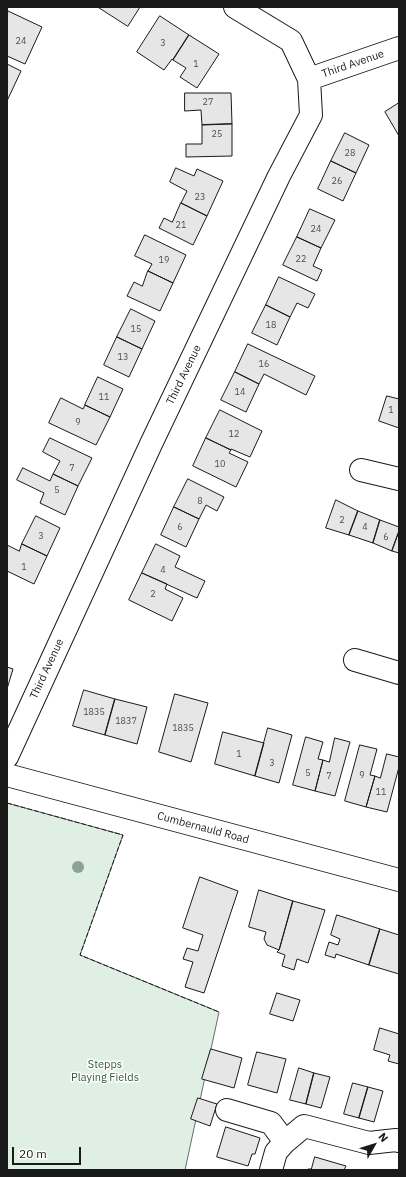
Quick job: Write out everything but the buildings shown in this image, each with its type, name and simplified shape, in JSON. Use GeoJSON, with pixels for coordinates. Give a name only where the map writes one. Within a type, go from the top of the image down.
{"type":"FeatureCollection","features":[{"type":"Feature","properties":{"kind":"street"},"geometry":{"type":"LineString","coordinates":[[235,7],[291,41],[309,79]]}},
{"type":"Feature","properties":{"kind":"street","name":"Third Avenue"},"geometry":{"type":"LineString","coordinates":[[7,757],[151,444],[279,176],[311,115],[309,79],[399,48]]}},
{"type":"Feature","properties":{"kind":"street"},"geometry":{"type":"LineString","coordinates":[[361,470],[399,479]]}},
{"type":"Feature","properties":{"kind":"street"},"geometry":{"type":"LineString","coordinates":[[355,660],[399,673]]}},
{"type":"Feature","properties":{"kind":"street","name":"Cumbernauld Road"},"geometry":{"type":"LineString","coordinates":[[7,775],[399,880]]}},
{"type":"Feature","properties":{"kind":"street"},"geometry":{"type":"LineString","coordinates":[[227,1110],[271,1123],[285,1142]]}},
{"type":"Feature","properties":{"kind":"street"},"geometry":{"type":"LineString","coordinates":[[271,1170],[276,1152],[285,1142],[304,1126],[369,1143],[399,1141]]}},
{"type":"Feature","properties":{"kind":"green space","name":"Stepps Playing Fields"},"geometry":{"type":"Polygon","coordinates":[[[7,803],[123,835],[80,955],[219,1012],[185,1170],[7,1170],[7,803]]]}},
{"type":"Feature","properties":{"kind":"fence"},"geometry":{"type":"LineString","coordinates":[[7,803],[123,835],[80,955],[219,1012]]}}]}
